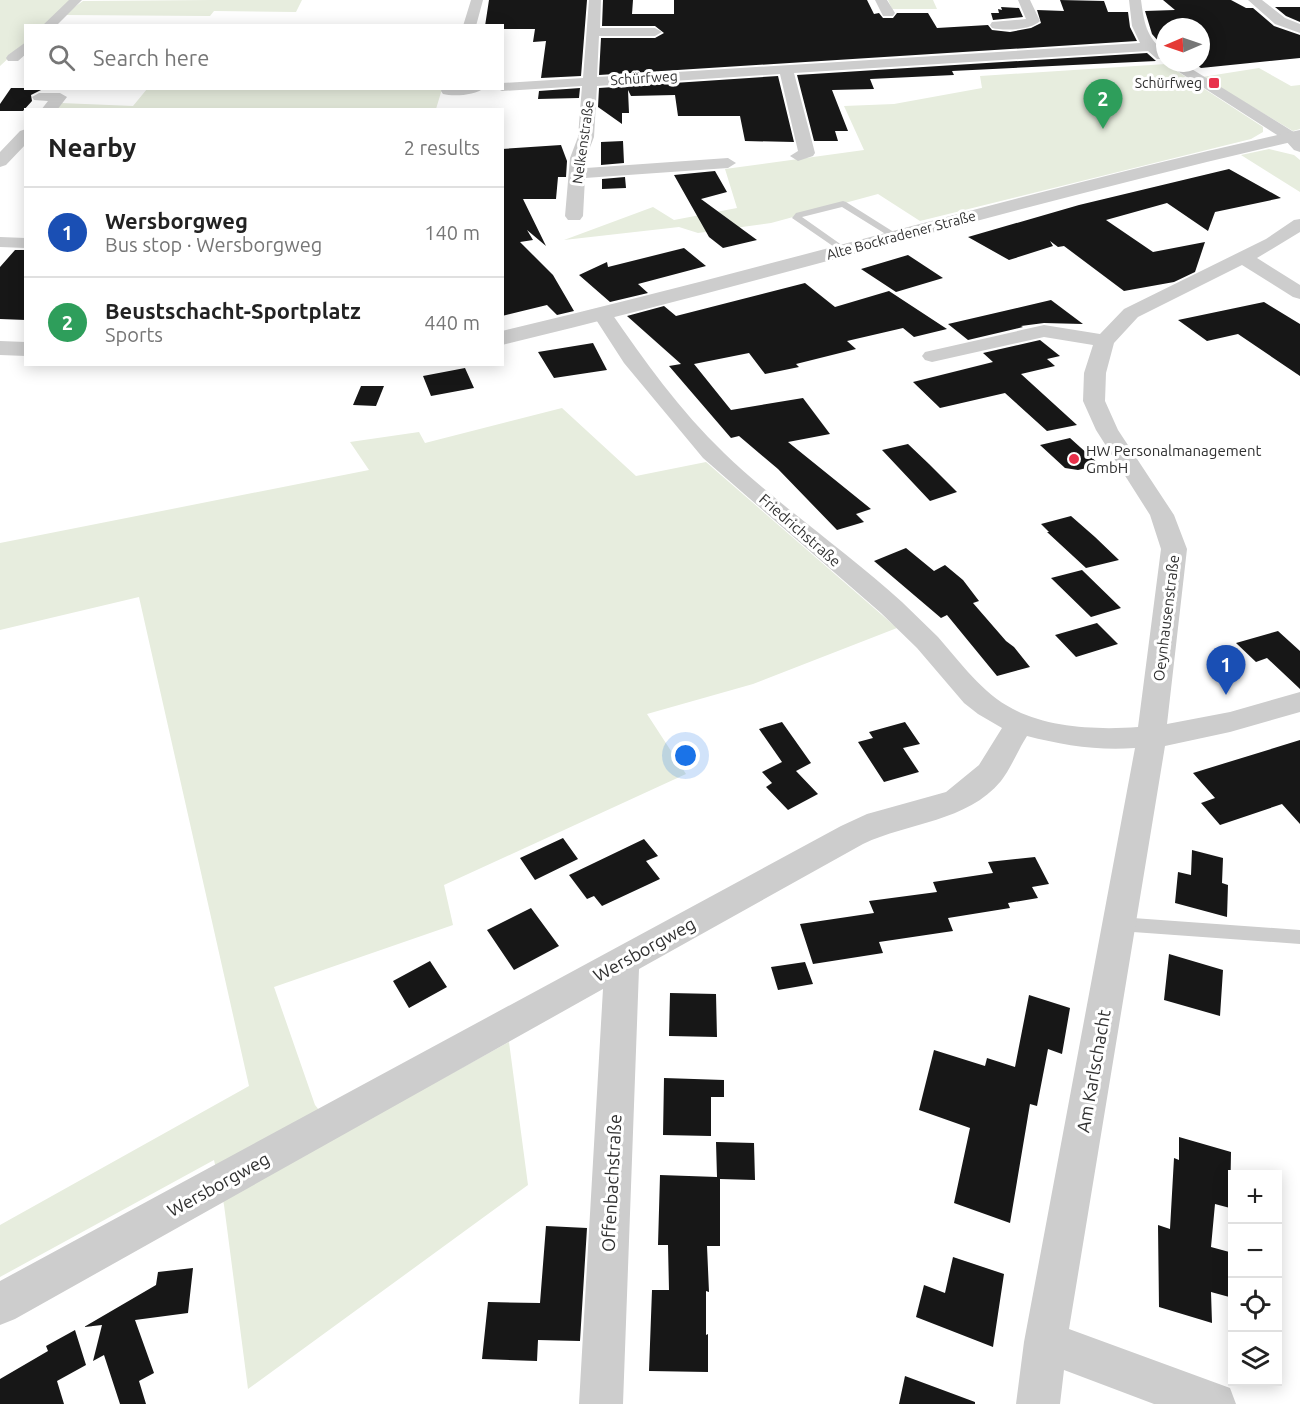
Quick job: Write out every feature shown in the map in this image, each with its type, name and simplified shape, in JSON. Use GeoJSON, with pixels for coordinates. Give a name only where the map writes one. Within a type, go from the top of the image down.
{"type":"FeatureCollection","features":[{"type":"Feature","properties":{"kind":"street"},"geometry":{"type":"LineString","coordinates":[[50,24],[76,0]]}},
{"type":"Feature","properties":{"kind":"street"},"geometry":{"type":"LineString","coordinates":[[470,24],[477,0]]}},
{"type":"Feature","properties":{"kind":"street","name":"Nelkenstraße"},"geometry":{"type":"LineString","coordinates":[[574,216],[578,158],[586,137],[596,0]]}},
{"type":"Feature","properties":{"kind":"street"},"geometry":{"type":"LineString","coordinates":[[881,0],[888,13]]}},
{"type":"Feature","properties":{"kind":"street"},"geometry":{"type":"LineString","coordinates":[[997,25],[1033,21],[1024,0]]}},
{"type":"Feature","properties":{"kind":"street"},"geometry":{"type":"LineString","coordinates":[[1135,0],[1138,32],[1149,47],[1156,52]]}},
{"type":"Feature","properties":{"kind":"street"},"geometry":{"type":"LineString","coordinates":[[1254,0],[1280,21],[1300,29]]}},
{"type":"Feature","properties":{"kind":"street"},"geometry":{"type":"LineString","coordinates":[[594,32],[655,32]]}},
{"type":"Feature","properties":{"kind":"street","name":"Schürfweg"},"geometry":{"type":"LineString","coordinates":[[504,87],[1149,47]]}},
{"type":"Feature","properties":{"kind":"street"},"geometry":{"type":"LineString","coordinates":[[13,58],[24,48]]}},
{"type":"Feature","properties":{"kind":"street"},"geometry":{"type":"LineString","coordinates":[[786,68],[807,153],[798,156]]}},
{"type":"Feature","properties":{"kind":"street"},"geometry":{"type":"LineString","coordinates":[[1187,72],[1297,140]]}},
{"type":"Feature","properties":{"kind":"street"},"geometry":{"type":"LineString","coordinates":[[444,108],[448,90]]}},
{"type":"Feature","properties":{"kind":"street"},"geometry":{"type":"LineString","coordinates":[[6,164],[24,137]]}},
{"type":"Feature","properties":{"kind":"street","name":"Alte Bockradener Straße"},"geometry":{"type":"LineString","coordinates":[[504,338],[603,315],[1065,192],[1297,140]]}},
{"type":"Feature","properties":{"kind":"street"},"geometry":{"type":"LineString","coordinates":[[577,174],[728,163]]}},
{"type":"Feature","properties":{"kind":"street","name":"Oeynhausenstraße"},"geometry":{"type":"LineString","coordinates":[[1151,739],[1174,549],[1162,515],[1107,430],[1094,401],[1095,373],[1099,355],[1105,341],[1131,313],[1244,258],[1283,237],[1300,224]]}},
{"type":"Feature","properties":{"kind":"street"},"geometry":{"type":"LineString","coordinates":[[0,242],[24,243]]}},
{"type":"Feature","properties":{"kind":"street"},"geometry":{"type":"LineString","coordinates":[[1244,258],[1300,293]]}},
{"type":"Feature","properties":{"kind":"street","name":"Friedrichstraße"},"geometry":{"type":"LineString","coordinates":[[603,315],[630,359],[717,458],[915,629],[961,684],[982,703],[1019,724]]}},
{"type":"Feature","properties":{"kind":"street"},"geometry":{"type":"LineString","coordinates":[[932,356],[1044,332],[1105,341]]}},
{"type":"Feature","properties":{"kind":"street"},"geometry":{"type":"LineString","coordinates":[[0,348],[24,349]]}},
{"type":"Feature","properties":{"kind":"street"},"geometry":{"type":"LineString","coordinates":[[1019,724],[1097,738],[1151,739],[1224,725],[1300,702]]}},
{"type":"Feature","properties":{"kind":"street","name":"Wersborgweg"},"geometry":{"type":"LineString","coordinates":[[0,1304],[852,835],[878,823],[927,811],[957,800],[990,773],[1019,724]]}},
{"type":"Feature","properties":{"kind":"street","name":"Am Karlschacht"},"geometry":{"type":"LineString","coordinates":[[1038,1404],[1045,1342],[1151,739]]}},
{"type":"Feature","properties":{"kind":"street","name":"Offenbachstraße"},"geometry":{"type":"LineString","coordinates":[[601,1404],[622,962]]}},
{"type":"Feature","properties":{"kind":"street"},"geometry":{"type":"LineString","coordinates":[[1045,1342],[1215,1404]]}},
{"type":"Feature","properties":{"kind":"lane"},"geometry":{"type":"LineString","coordinates":[[843,250],[797,218],[799,215],[843,204],[896,236]]}},
{"type":"Feature","properties":{"kind":"lane"},"geometry":{"type":"LineString","coordinates":[[1119,924],[1300,937]]}},
{"type":"Feature","properties":{"kind":"green space"},"geometry":{"type":"Polygon","coordinates":[[[0,0],[73,0],[45,24],[24,24],[24,44],[0,66],[0,0]]]}},
{"type":"Feature","properties":{"kind":"green space"},"geometry":{"type":"Polygon","coordinates":[[[302,0],[296,12],[214,11],[210,16],[63,15],[83,1],[302,0]]]}},
{"type":"Feature","properties":{"kind":"green space"},"geometry":{"type":"Polygon","coordinates":[[[888,0],[933,0],[937,9],[892,9],[888,0]]]}},
{"type":"Feature","properties":{"kind":"green space"},"geometry":{"type":"Polygon","coordinates":[[[1156,65],[1156,72],[1178,72],[1263,127],[1263,132],[1251,139],[920,221],[878,194],[771,223],[698,233],[679,227],[564,240],[653,207],[674,220],[737,208],[725,169],[864,150],[844,106],[894,104],[982,88],[980,76],[1156,65]]]}},
{"type":"Feature","properties":{"kind":"green space"},"geometry":{"type":"Polygon","coordinates":[[[1259,68],[1291,86],[1300,85],[1300,129],[1293,131],[1202,77],[1259,68]]]}},
{"type":"Feature","properties":{"kind":"green space"},"geometry":{"type":"Polygon","coordinates":[[[146,90],[442,90],[436,108],[57,108],[61,103],[133,106],[146,90]]]}},
{"type":"Feature","properties":{"kind":"green space"},"geometry":{"type":"Polygon","coordinates":[[[1269,149],[1294,155],[1300,160],[1300,192],[1241,155],[1269,149]]]}},
{"type":"Feature","properties":{"kind":"green space"},"geometry":{"type":"Polygon","coordinates":[[[562,408],[636,476],[706,462],[897,628],[753,684],[647,714],[686,774],[444,885],[453,925],[274,987],[315,1105],[339,1135],[509,1042],[528,1185],[248,1389],[224,1205],[214,1160],[0,1277],[0,1225],[249,1086],[139,597],[0,630],[0,543],[369,470],[350,442],[419,432],[425,443],[562,408]]]}},
{"type":"Feature","properties":{"kind":"building"},"geometry":{"type":"Polygon","coordinates":[[[489,0],[587,0],[581,76],[541,78],[546,41],[533,42],[535,29],[504,29],[504,24],[485,24],[489,0]]]}},
{"type":"Feature","properties":{"kind":"building"},"geometry":{"type":"Polygon","coordinates":[[[603,0],[633,0],[632,14],[674,14],[674,0],[867,0],[874,14],[879,13],[883,18],[893,18],[897,13],[928,13],[937,28],[988,25],[992,30],[1010,32],[1031,28],[1041,23],[1037,10],[1064,11],[1060,0],[1104,1],[1108,12],[1128,12],[1130,27],[1137,41],[599,75],[601,38],[655,38],[664,33],[655,26],[602,26],[603,0]]]}},
{"type":"Feature","properties":{"kind":"building"},"geometry":{"type":"Polygon","coordinates":[[[1163,0],[1231,0],[1246,8],[1253,8],[1274,26],[1300,35],[1300,58],[1210,67],[1210,18],[1156,18],[1156,39],[1152,34],[1145,11],[1175,10],[1163,0]]]}},
{"type":"Feature","properties":{"kind":"building"},"geometry":{"type":"Polygon","coordinates":[[[1001,7],[1019,8],[1023,17],[993,20],[991,13],[999,13],[998,9],[1002,10],[1001,7]]]}},
{"type":"Feature","properties":{"kind":"building"},"geometry":{"type":"Polygon","coordinates":[[[1275,7],[1300,7],[1300,22],[1286,16],[1275,7]]]}},
{"type":"Feature","properties":{"kind":"building"},"geometry":{"type":"Polygon","coordinates":[[[1147,53],[1156,61],[952,71],[954,75],[870,79],[874,89],[832,90],[848,131],[835,131],[838,141],[814,141],[797,75],[1147,53]]]}},
{"type":"Feature","properties":{"kind":"building"},"geometry":{"type":"Polygon","coordinates":[[[778,76],[794,142],[745,141],[740,116],[678,116],[675,95],[631,96],[628,90],[629,113],[622,113],[622,124],[598,107],[599,88],[778,76]]]}},
{"type":"Feature","properties":{"kind":"building"},"geometry":{"type":"Polygon","coordinates":[[[11,88],[41,90],[31,95],[32,101],[23,111],[0,111],[0,104],[11,88]]]}},
{"type":"Feature","properties":{"kind":"building"},"geometry":{"type":"Polygon","coordinates":[[[580,88],[579,98],[538,99],[539,91],[580,88]]]}},
{"type":"Feature","properties":{"kind":"building"},"geometry":{"type":"Polygon","coordinates":[[[623,141],[624,163],[601,165],[601,142],[623,141]]]}},
{"type":"Feature","properties":{"kind":"building"},"geometry":{"type":"Polygon","coordinates":[[[561,145],[567,161],[566,177],[558,177],[556,199],[523,199],[546,246],[527,230],[533,240],[520,242],[553,275],[574,311],[557,315],[547,305],[504,316],[504,149],[561,145]]]}},
{"type":"Feature","properties":{"kind":"building"},"geometry":{"type":"Polygon","coordinates":[[[1229,169],[1281,198],[1215,212],[1208,231],[1167,203],[1106,220],[1153,252],[1205,242],[1195,272],[1174,282],[1124,291],[1064,246],[1058,247],[1050,241],[1053,246],[1009,260],[968,237],[1079,205],[1229,169]]]}},
{"type":"Feature","properties":{"kind":"building"},"geometry":{"type":"Polygon","coordinates":[[[715,171],[727,192],[701,199],[757,240],[723,248],[709,237],[674,175],[715,171]]]}},
{"type":"Feature","properties":{"kind":"building"},"geometry":{"type":"Polygon","coordinates":[[[625,177],[626,188],[602,189],[602,179],[625,177]]]}},
{"type":"Feature","properties":{"kind":"building"},"geometry":{"type":"Polygon","coordinates":[[[684,248],[706,266],[638,284],[648,293],[610,302],[579,275],[607,262],[608,267],[684,248]]]}},
{"type":"Feature","properties":{"kind":"building"},"geometry":{"type":"Polygon","coordinates":[[[15,250],[24,250],[24,320],[0,319],[0,267],[15,250]]]}},
{"type":"Feature","properties":{"kind":"building"},"geometry":{"type":"Polygon","coordinates":[[[908,255],[943,278],[896,292],[861,269],[908,255]]]}},
{"type":"Feature","properties":{"kind":"building"},"geometry":{"type":"Polygon","coordinates":[[[805,283],[835,307],[889,291],[947,329],[914,337],[903,328],[847,341],[856,349],[796,364],[799,367],[765,374],[749,353],[694,364],[731,410],[803,398],[830,434],[788,442],[871,509],[856,514],[864,522],[837,530],[778,469],[739,436],[731,438],[669,366],[681,364],[627,316],[664,306],[676,316],[805,283]]]}},
{"type":"Feature","properties":{"kind":"building"},"geometry":{"type":"Polygon","coordinates":[[[1051,300],[1083,324],[1044,323],[1021,326],[1023,327],[968,340],[948,324],[1051,300]]]}},
{"type":"Feature","properties":{"kind":"building"},"geometry":{"type":"Polygon","coordinates":[[[1264,302],[1300,324],[1300,376],[1238,334],[1207,341],[1178,320],[1264,302]]]}},
{"type":"Feature","properties":{"kind":"building"},"geometry":{"type":"Polygon","coordinates":[[[1040,340],[1060,356],[1047,359],[1055,366],[1021,374],[1077,425],[1047,431],[1005,393],[940,408],[913,382],[993,362],[983,353],[1040,340]]]}},
{"type":"Feature","properties":{"kind":"building"},"geometry":{"type":"Polygon","coordinates":[[[593,343],[607,370],[554,378],[538,352],[593,343]]]}},
{"type":"Feature","properties":{"kind":"building"},"geometry":{"type":"Polygon","coordinates":[[[465,368],[474,388],[431,396],[423,376],[465,368]]]}},
{"type":"Feature","properties":{"kind":"building"},"geometry":{"type":"Polygon","coordinates":[[[361,386],[384,386],[376,406],[353,405],[361,386]]]}},
{"type":"Feature","properties":{"kind":"building","name":"HW Personalmanagement GmbH"},"geometry":{"type":"Polygon","coordinates":[[[1070,438],[1100,465],[1078,470],[1065,468],[1040,445],[1070,438]]]}},
{"type":"Feature","properties":{"kind":"building"},"geometry":{"type":"Polygon","coordinates":[[[908,444],[957,492],[930,501],[882,450],[908,444]]]}},
{"type":"Feature","properties":{"kind":"building"},"geometry":{"type":"Polygon","coordinates":[[[1071,516],[1119,560],[1086,568],[1041,524],[1071,516]]]}},
{"type":"Feature","properties":{"kind":"building"},"geometry":{"type":"Polygon","coordinates":[[[906,548],[934,571],[945,565],[963,580],[979,601],[973,603],[1030,667],[997,676],[947,615],[941,618],[874,561],[906,548]]]}},
{"type":"Feature","properties":{"kind":"building"},"geometry":{"type":"Polygon","coordinates":[[[1082,570],[1121,608],[1091,617],[1051,578],[1082,570]]]}},
{"type":"Feature","properties":{"kind":"building"},"geometry":{"type":"Polygon","coordinates":[[[1097,623],[1118,644],[1076,657],[1055,635],[1097,623]]]}},
{"type":"Feature","properties":{"kind":"building"},"geometry":{"type":"Polygon","coordinates":[[[1278,631],[1300,651],[1300,689],[1267,658],[1256,662],[1236,643],[1278,631]]]}},
{"type":"Feature","properties":{"kind":"building"},"geometry":{"type":"Polygon","coordinates":[[[782,722],[811,763],[796,771],[818,794],[788,810],[766,787],[772,783],[762,772],[782,762],[759,729],[782,722]]]}},
{"type":"Feature","properties":{"kind":"building"},"geometry":{"type":"Polygon","coordinates":[[[905,722],[920,744],[903,748],[919,772],[884,782],[858,742],[873,738],[869,732],[905,722]]]}},
{"type":"Feature","properties":{"kind":"building"},"geometry":{"type":"Polygon","coordinates":[[[1300,740],[1300,824],[1282,804],[1220,825],[1201,803],[1215,798],[1193,773],[1300,740]]]}},
{"type":"Feature","properties":{"kind":"building"},"geometry":{"type":"Polygon","coordinates":[[[563,838],[578,859],[535,880],[520,858],[563,838]]]}},
{"type":"Feature","properties":{"kind":"building"},"geometry":{"type":"Polygon","coordinates":[[[644,839],[658,856],[646,861],[660,879],[602,906],[594,896],[587,899],[569,875],[644,839]]]}},
{"type":"Feature","properties":{"kind":"building"},"geometry":{"type":"Polygon","coordinates":[[[1192,850],[1223,858],[1222,883],[1228,885],[1227,917],[1175,903],[1178,872],[1191,875],[1192,850]]]}},
{"type":"Feature","properties":{"kind":"building"},"geometry":{"type":"Polygon","coordinates":[[[1035,857],[1049,884],[1032,887],[1038,898],[1008,903],[1010,908],[948,918],[953,931],[879,942],[883,953],[813,964],[800,924],[874,913],[869,901],[937,892],[933,882],[993,873],[988,862],[1035,857]]]}},
{"type":"Feature","properties":{"kind":"building"},"geometry":{"type":"Polygon","coordinates":[[[531,908],[559,946],[514,970],[487,930],[531,908]]]}},
{"type":"Feature","properties":{"kind":"building"},"geometry":{"type":"Polygon","coordinates":[[[1169,954],[1223,970],[1220,1016],[1164,1000],[1169,954]]]}},
{"type":"Feature","properties":{"kind":"building"},"geometry":{"type":"Polygon","coordinates":[[[430,961],[447,987],[409,1008],[393,981],[430,961]]]}},
{"type":"Feature","properties":{"kind":"building"},"geometry":{"type":"Polygon","coordinates":[[[805,962],[813,984],[778,990],[771,967],[805,962]]]}},
{"type":"Feature","properties":{"kind":"building"},"geometry":{"type":"Polygon","coordinates":[[[670,993],[716,994],[717,1037],[669,1036],[670,993]]]}},
{"type":"Feature","properties":{"kind":"building"},"geometry":{"type":"Polygon","coordinates":[[[1029,995],[1070,1008],[1062,1054],[1048,1049],[1037,1106],[1030,1104],[1010,1223],[954,1203],[970,1128],[919,1110],[934,1050],[985,1066],[987,1058],[1015,1067],[1029,995]]]}},
{"type":"Feature","properties":{"kind":"building"},"geometry":{"type":"Polygon","coordinates":[[[664,1078],[724,1080],[724,1097],[711,1097],[711,1136],[663,1135],[664,1078]]]}},
{"type":"Feature","properties":{"kind":"building"},"geometry":{"type":"Polygon","coordinates":[[[1179,1137],[1231,1152],[1231,1170],[1228,1170],[1228,1207],[1215,1204],[1211,1247],[1228,1252],[1228,1297],[1211,1292],[1212,1323],[1159,1307],[1158,1225],[1170,1229],[1174,1158],[1179,1160],[1179,1137]]]}},
{"type":"Feature","properties":{"kind":"building"},"geometry":{"type":"Polygon","coordinates":[[[716,1142],[754,1143],[755,1180],[720,1179],[720,1246],[707,1246],[708,1372],[649,1371],[652,1290],[669,1290],[668,1245],[658,1245],[660,1175],[717,1177],[716,1142]]]}},
{"type":"Feature","properties":{"kind":"building"},"geometry":{"type":"Polygon","coordinates":[[[546,1226],[587,1228],[580,1341],[538,1340],[537,1361],[482,1359],[488,1302],[540,1303],[546,1226]]]}},
{"type":"Feature","properties":{"kind":"building"},"geometry":{"type":"Polygon","coordinates":[[[953,1257],[1004,1274],[993,1347],[916,1317],[924,1285],[945,1293],[953,1257]]]}},
{"type":"Feature","properties":{"kind":"building"},"geometry":{"type":"Polygon","coordinates":[[[193,1268],[188,1313],[135,1320],[154,1373],[139,1381],[146,1404],[120,1404],[104,1355],[93,1361],[102,1325],[84,1327],[156,1285],[158,1272],[193,1268]]]}},
{"type":"Feature","properties":{"kind":"building"},"geometry":{"type":"Polygon","coordinates":[[[75,1330],[86,1365],[57,1381],[64,1404],[0,1404],[0,1379],[48,1351],[46,1346],[75,1330]]]}},
{"type":"Feature","properties":{"kind":"building"},"geometry":{"type":"Polygon","coordinates":[[[905,1376],[975,1402],[975,1404],[899,1404],[905,1376]]]}},
{"type":"Feature","properties":{"kind":"place","name":"Schürfweg"},"geometry":{"type":"Point","coordinates":[1214,83]}},
{"type":"Feature","properties":{"kind":"place","name":"Beustschacht-Sportplatz"},"geometry":{"type":"Point","coordinates":[1103,129]}},
{"type":"Feature","properties":{"kind":"place","name":"HW Personalmanagement GmbH"},"geometry":{"type":"Point","coordinates":[1074,459]}},
{"type":"Feature","properties":{"kind":"place","name":"Wersborgweg"},"geometry":{"type":"Point","coordinates":[1226,695]}}]}
